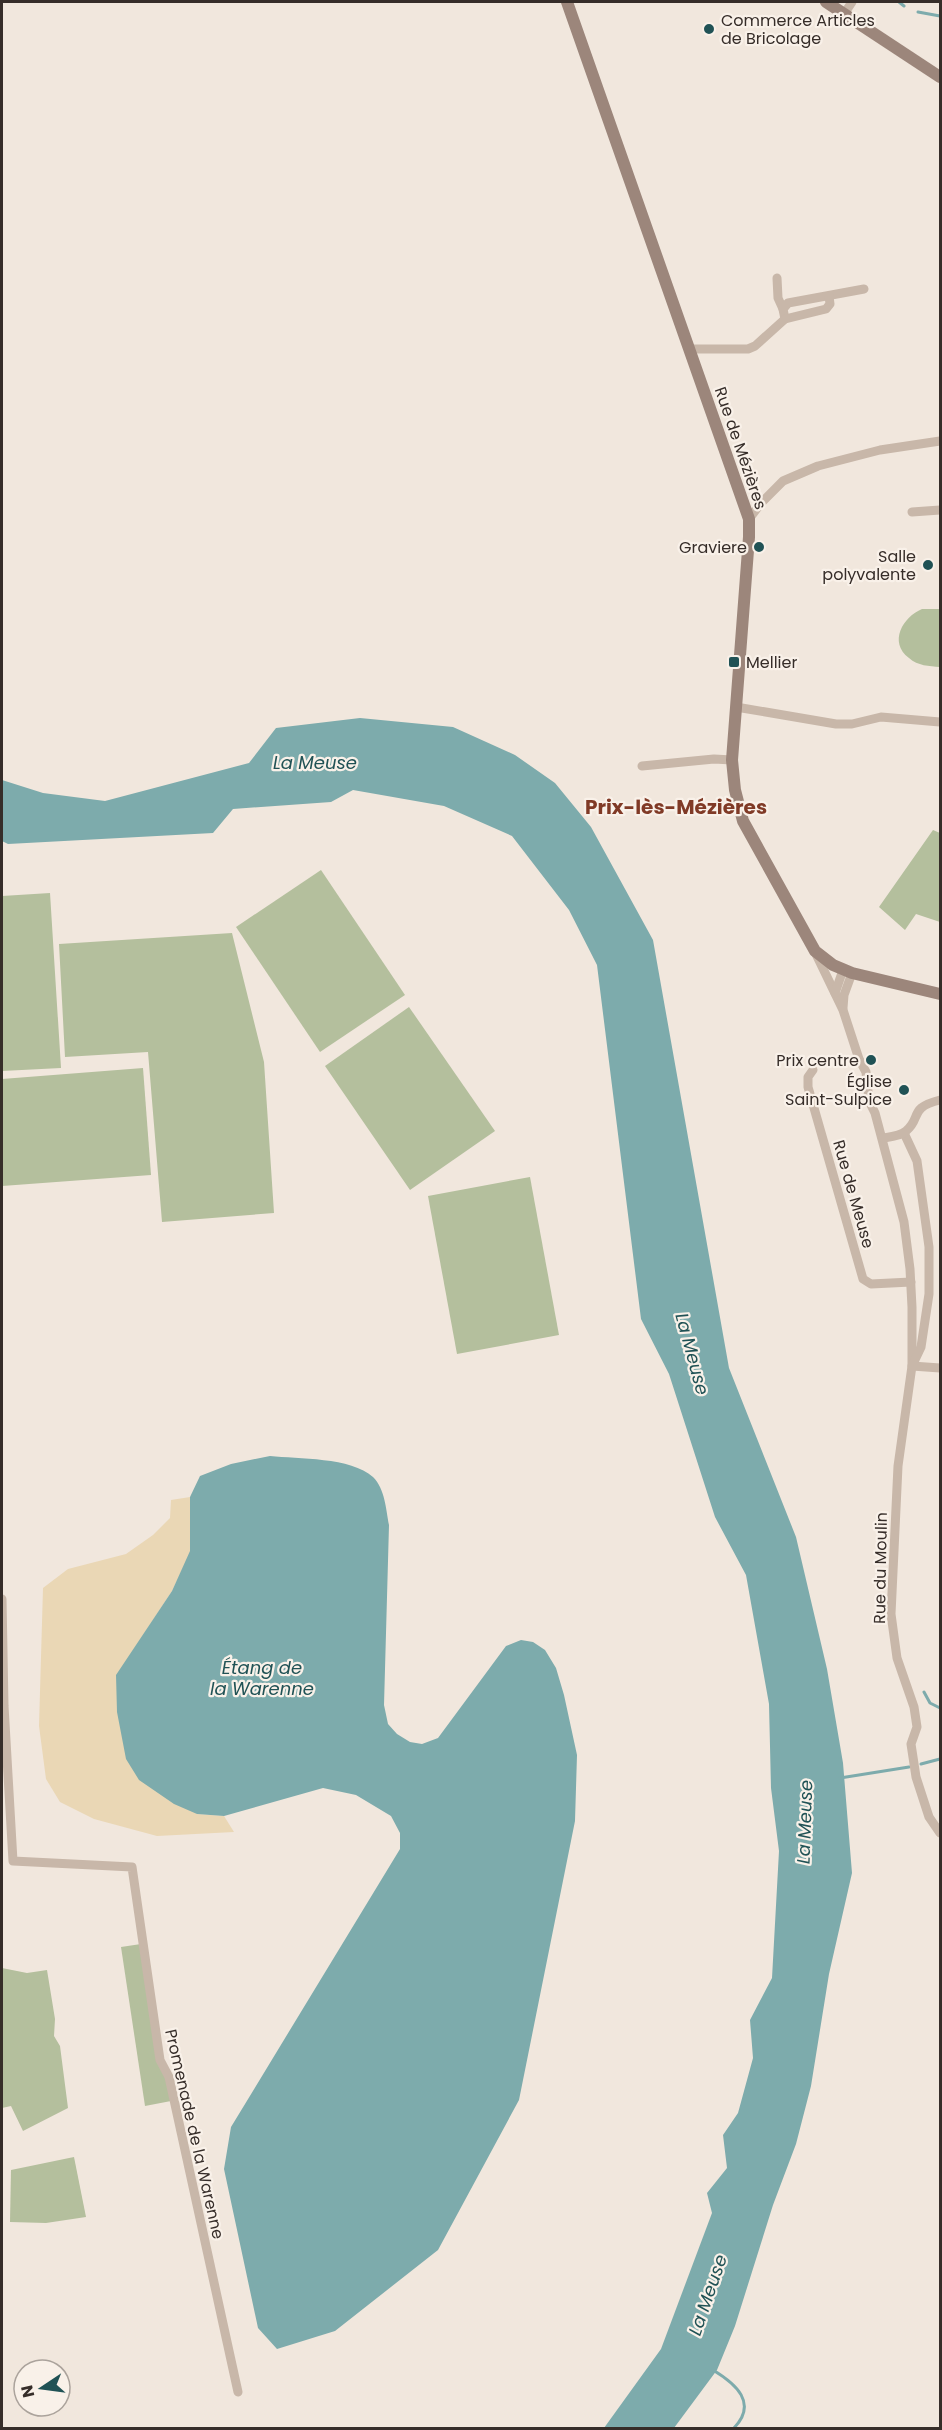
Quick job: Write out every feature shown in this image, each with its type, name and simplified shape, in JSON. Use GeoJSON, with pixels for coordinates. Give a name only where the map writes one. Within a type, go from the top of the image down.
{"type":"FeatureCollection","features":[{"type":"Feature","properties":{"kind":"street","name":"Rue de Mézières"},"geometry":{"type":"LineString","coordinates":[[567,2],[749,519],[732,760],[735,790],[743,821],[815,951],[844,970]]}},
{"type":"Feature","properties":{"kind":"street"},"geometry":{"type":"LineString","coordinates":[[826,2],[940,77]]}},
{"type":"Feature","properties":{"kind":"street"},"geometry":{"type":"LineString","coordinates":[[844,14],[852,2]]}},
{"type":"Feature","properties":{"kind":"street"},"geometry":{"type":"LineString","coordinates":[[777,278],[778,298],[785,319]]}},
{"type":"Feature","properties":{"kind":"street"},"geometry":{"type":"LineString","coordinates":[[783,309],[788,303],[864,289]]}},
{"type":"Feature","properties":{"kind":"street"},"geometry":{"type":"LineString","coordinates":[[690,349],[748,349],[755,346],[785,319],[826,309],[830,304],[829,296]]}},
{"type":"Feature","properties":{"kind":"street"},"geometry":{"type":"LineString","coordinates":[[749,519],[783,481],[818,466],[880,450],[940,441]]}},
{"type":"Feature","properties":{"kind":"street"},"geometry":{"type":"LineString","coordinates":[[912,512],[940,510]]}},
{"type":"Feature","properties":{"kind":"street"},"geometry":{"type":"LineString","coordinates":[[736,707],[836,724],[852,724],[881,717],[940,722]]}},
{"type":"Feature","properties":{"kind":"street"},"geometry":{"type":"LineString","coordinates":[[642,766],[714,759],[732,760]]}},
{"type":"Feature","properties":{"kind":"street","name":"Rue du Moulin"},"geometry":{"type":"LineString","coordinates":[[815,951],[843,1010],[859,1059],[866,1072],[869,1101],[883,1138],[904,1222],[911,1282],[912,1366],[898,1466],[891,1614],[897,1658],[914,1707],[917,1727],[911,1744],[916,1777],[929,1817],[940,1833]]}},
{"type":"Feature","properties":{"kind":"street"},"geometry":{"type":"LineString","coordinates":[[835,993],[844,970],[940,994]]}},
{"type":"Feature","properties":{"kind":"street","name":"Rue du Moulin"},"geometry":{"type":"LineString","coordinates":[[843,1010],[844,970]]}},
{"type":"Feature","properties":{"kind":"street","name":"Rue de Meuse"},"geometry":{"type":"LineString","coordinates":[[813,1070],[808,1077],[808,1087],[863,1279],[871,1284],[911,1282]]}},
{"type":"Feature","properties":{"kind":"street"},"geometry":{"type":"LineString","coordinates":[[883,1138],[904,1133],[911,1126],[917,1111],[927,1104],[940,1100]]}},
{"type":"Feature","properties":{"kind":"street","name":"Rue du Moulin"},"geometry":{"type":"LineString","coordinates":[[904,1133],[917,1161],[929,1247],[928,1294],[921,1347],[912,1366]]}},
{"type":"Feature","properties":{"kind":"street"},"geometry":{"type":"LineString","coordinates":[[912,1366],[940,1368]]}},
{"type":"Feature","properties":{"kind":"street","name":"Promenade de la Warenne"},"geometry":{"type":"LineString","coordinates":[[2,1599],[4,1706],[13,1861],[132,1867],[160,2060],[169,2077],[238,2392]]}},
{"type":"Feature","properties":{"kind":"green space"},"geometry":{"type":"Polygon","coordinates":[[[922,609],[940,609],[940,667],[916,663],[903,652],[900,645],[900,630],[909,618],[922,609]]]}},
{"type":"Feature","properties":{"kind":"green space"},"geometry":{"type":"Polygon","coordinates":[[[933,830],[940,833],[940,922],[916,914],[905,930],[879,907],[933,830]]]}},
{"type":"Feature","properties":{"kind":"green space"},"geometry":{"type":"Polygon","coordinates":[[[321,870],[405,995],[320,1052],[236,927],[321,870]]]}},
{"type":"Feature","properties":{"kind":"green space"},"geometry":{"type":"Polygon","coordinates":[[[50,893],[61,1068],[2,1071],[2,896],[50,893]]]}},
{"type":"Feature","properties":{"kind":"green space"},"geometry":{"type":"Polygon","coordinates":[[[232,933],[264,1062],[274,1213],[162,1222],[148,1052],[65,1057],[59,944],[232,933]]]}},
{"type":"Feature","properties":{"kind":"green space"},"geometry":{"type":"Polygon","coordinates":[[[409,1007],[495,1131],[410,1190],[325,1066],[409,1007]]]}},
{"type":"Feature","properties":{"kind":"green space"},"geometry":{"type":"Polygon","coordinates":[[[143,1068],[151,1175],[2,1186],[2,1079],[143,1068]]]}},
{"type":"Feature","properties":{"kind":"green space"},"geometry":{"type":"Polygon","coordinates":[[[530,1177],[559,1335],[457,1354],[428,1196],[530,1177]]]}},
{"type":"Feature","properties":{"kind":"green space"},"geometry":{"type":"Polygon","coordinates":[[[141,1944],[171,2101],[145,2106],[121,1947],[141,1944]]]}},
{"type":"Feature","properties":{"kind":"green space"},"geometry":{"type":"Polygon","coordinates":[[[2,1968],[27,1973],[47,1970],[55,2019],[54,2036],[60,2046],[68,2108],[23,2131],[11,2106],[2,2108],[2,1968]]]}},
{"type":"Feature","properties":{"kind":"green space"},"geometry":{"type":"Polygon","coordinates":[[[74,2157],[86,2217],[46,2223],[10,2222],[11,2170],[74,2157]]]}},
{"type":"Feature","properties":{"kind":"sand"},"geometry":{"type":"Polygon","coordinates":[[[190,1497],[191,1551],[172,1591],[117,1675],[197,1814],[224,1816],[234,1832],[157,1836],[94,1819],[60,1802],[46,1779],[39,1726],[43,1588],[68,1569],[126,1554],[153,1535],[170,1518],[171,1500],[190,1497]]]}},
{"type":"Feature","properties":{"kind":"water","name":"La Meuse"},"geometry":{"type":"Polygon","coordinates":[[[360,718],[453,727],[515,755],[555,783],[591,827],[653,940],[729,1368],[796,1537],[827,1669],[843,1763],[852,1873],[829,1974],[811,2086],[796,2144],[773,2205],[735,2326],[717,2370],[674,2428],[604,2428],[661,2349],[712,2213],[707,2193],[727,2168],[723,2135],[738,2113],[753,2058],[750,2020],[772,1978],[779,1851],[771,1788],[769,1704],[746,1575],[715,1517],[669,1374],[641,1319],[597,965],[569,910],[512,836],[444,806],[353,790],[331,802],[233,809],[213,833],[8,844],[2,841],[2,780],[43,793],[105,801],[249,763],[276,728],[360,718]]]}},
{"type":"Feature","properties":{"kind":"water","name":"Étang de la Warenne"},"geometry":{"type":"Polygon","coordinates":[[[270,1456],[338,1462],[363,1470],[373,1477],[380,1487],[389,1525],[384,1705],[388,1724],[397,1734],[410,1742],[422,1744],[438,1738],[506,1646],[521,1640],[533,1642],[545,1650],[556,1668],[577,1755],[575,1821],[519,2100],[438,2250],[335,2331],[277,2349],[258,2328],[224,2169],[231,2127],[400,1849],[400,1833],[391,1816],[356,1795],[323,1788],[224,1816],[197,1814],[174,1804],[139,1780],[126,1759],[117,1712],[116,1675],[172,1591],[190,1551],[190,1497],[200,1476],[231,1464],[270,1456]]]}},
{"type":"Feature","properties":{"kind":"waterway"},"geometry":{"type":"LineString","coordinates":[[899,2],[904,6]]}},
{"type":"Feature","properties":{"kind":"waterway"},"geometry":{"type":"LineString","coordinates":[[918,12],[940,16]]}},
{"type":"Feature","properties":{"kind":"waterway"},"geometry":{"type":"LineString","coordinates":[[924,1692],[930,1703],[940,1708]]}},
{"type":"Feature","properties":{"kind":"waterway"},"geometry":{"type":"LineString","coordinates":[[921,1764],[940,1759]]}},
{"type":"Feature","properties":{"kind":"waterway"},"geometry":{"type":"LineString","coordinates":[[840,1778],[909,1767]]}},
{"type":"Feature","properties":{"kind":"waterway"},"geometry":{"type":"LineString","coordinates":[[713,2370],[736,2388],[744,2402],[741,2419],[734,2428]]}},
{"type":"Feature","properties":{"kind":"place","name":"Commerce Articles de Bricolage"},"geometry":{"type":"Point","coordinates":[709,29]}},
{"type":"Feature","properties":{"kind":"place","name":"Graviere"},"geometry":{"type":"Point","coordinates":[759,547]}},
{"type":"Feature","properties":{"kind":"place","name":"Salle polyvalente"},"geometry":{"type":"Point","coordinates":[928,565]}},
{"type":"Feature","properties":{"kind":"place","name":"Mellier"},"geometry":{"type":"Point","coordinates":[734,662]}},
{"type":"Feature","properties":{"kind":"place","name":"Prix centre"},"geometry":{"type":"Point","coordinates":[871,1060]}},
{"type":"Feature","properties":{"kind":"place","name":"Église Saint-Sulpice"},"geometry":{"type":"Point","coordinates":[904,1090]}},
{"type":"Feature","properties":{"kind":"district","name":"Prix-lès-Mézières"},"geometry":{"type":"Point","coordinates":[676,807]}}]}
